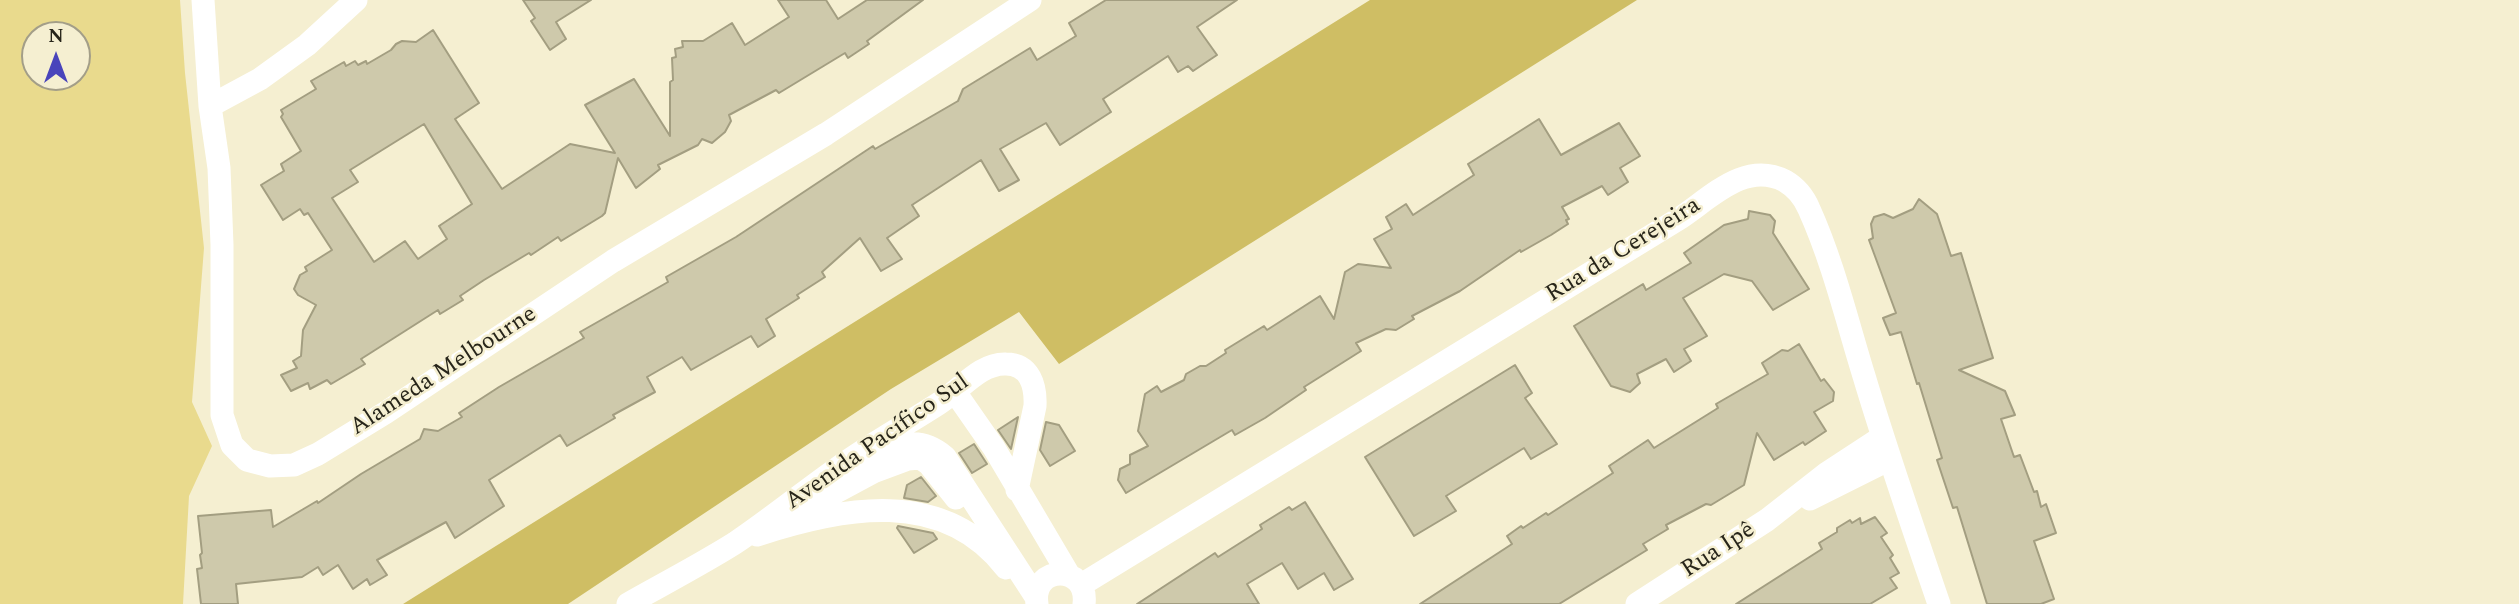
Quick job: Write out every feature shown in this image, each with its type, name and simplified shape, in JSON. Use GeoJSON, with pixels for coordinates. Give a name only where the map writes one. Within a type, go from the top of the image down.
{"type":"FeatureCollection","features":[{"type":"Feature","properties":{"kind":"street","name":"Alameda Melbourne"},"geometry":{"type":"LineString","coordinates":[[203,0],[219,168],[222,415],[232,445],[247,460],[270,466],[294,465],[318,454],[385,413],[613,261],[826,134],[1030,0]]}},
{"type":"Feature","properties":{"kind":"street"},"geometry":{"type":"LineString","coordinates":[[211,106],[260,79],[298,51],[356,0]]}},
{"type":"Feature","properties":{"kind":"street","name":"Rua da Cerejeira"},"geometry":{"type":"LineString","coordinates":[[1036,601],[1041,583],[1077,589],[1677,220],[1741,177],[1763,175],[1786,182],[1798,190],[1824,245],[1882,437],[1938,604]]}},
{"type":"Feature","properties":{"kind":"street","name":"Avenida Pacífico Sul"},"geometry":{"type":"LineString","coordinates":[[628,604],[734,543],[852,458],[950,396],[987,367],[1004,363],[1021,368],[1034,384],[1035,406],[1017,490]]}},
{"type":"Feature","properties":{"kind":"street"},"geometry":{"type":"LineString","coordinates":[[950,396],[994,448],[1077,589]]}},
{"type":"Feature","properties":{"kind":"street"},"geometry":{"type":"LineString","coordinates":[[950,396],[1077,589]]}},
{"type":"Feature","properties":{"kind":"street","name":"Rua Ipê"},"geometry":{"type":"LineString","coordinates":[[1637,604],[1767,520],[1827,473],[1882,437]]}},
{"type":"Feature","properties":{"kind":"street"},"geometry":{"type":"LineString","coordinates":[[734,543],[895,446],[923,444],[935,448],[945,457],[1036,601]]}},
{"type":"Feature","properties":{"kind":"street"},"geometry":{"type":"LineString","coordinates":[[734,543],[884,467],[920,458],[941,478],[998,557],[1036,601]]}},
{"type":"Feature","properties":{"kind":"street","name":"Rua Ipê"},"geometry":{"type":"LineString","coordinates":[[1767,520],[1890,459]]}},
{"type":"Feature","properties":{"kind":"street"},"geometry":{"type":"LineString","coordinates":[[734,543],[803,520],[858,511],[894,510],[938,518],[967,534],[998,557]]}},
{"type":"Feature","properties":{"kind":"shaded area"},"geometry":{"type":"Polygon","coordinates":[[[0,0],[180,0],[204,248],[192,402],[212,446],[189,496],[183,604],[0,604],[0,0]]]}},
{"type":"Feature","properties":{"kind":"shaded area"},"geometry":{"type":"Polygon","coordinates":[[[1370,0],[1637,0],[1059,364],[1019,312],[891,389],[568,604],[403,604],[1370,0]]]}},
{"type":"Feature","properties":{"kind":"building"},"geometry":{"type":"Polygon","coordinates":[[[523,0],[591,0],[556,22],[566,39],[550,50],[531,21],[535,18],[523,0]]]}},
{"type":"Feature","properties":{"kind":"building"},"geometry":{"type":"Polygon","coordinates":[[[778,0],[826,0],[838,19],[867,0],[923,0],[848,58],[845,53],[779,93],[776,90],[729,115],[731,121],[725,132],[712,143],[702,139],[698,145],[658,165],[660,169],[636,188],[618,158],[602,216],[561,241],[558,237],[484,280],[460,296],[463,300],[440,314],[438,310],[361,359],[365,364],[331,384],[327,380],[310,389],[308,383],[291,391],[281,375],[297,368],[293,361],[301,356],[303,330],[316,305],[298,295],[294,289],[300,275],[307,271],[305,267],[332,250],[308,213],[304,215],[300,209],[283,220],[261,185],[284,171],[281,164],[301,151],[281,117],[281,110],[316,89],[311,81],[344,62],[346,66],[355,61],[358,65],[366,61],[367,64],[391,50],[396,44],[402,41],[416,42],[433,30],[479,103],[455,119],[502,189],[570,144],[615,153],[585,105],[634,79],[670,136],[672,58],[676,57],[675,49],[683,47],[682,41],[703,41],[732,23],[745,45],[789,17],[778,0]],[[424,124],[350,170],[358,182],[332,198],[374,262],[405,241],[418,259],[447,239],[439,226],[472,204],[424,124]]]}},
{"type":"Feature","properties":{"kind":"building"},"geometry":{"type":"Polygon","coordinates":[[[1106,0],[1237,0],[1197,27],[1217,55],[1193,71],[1188,66],[1178,72],[1168,56],[1103,99],[1111,112],[1060,145],[1046,123],[1000,149],[1019,180],[999,191],[981,160],[912,205],[919,216],[887,238],[902,259],[881,271],[860,238],[822,272],[825,277],[766,319],[775,336],[758,347],[751,336],[691,370],[682,357],[647,377],[655,392],[613,415],[615,418],[567,446],[560,435],[489,480],[504,506],[455,538],[446,522],[377,560],[387,575],[370,585],[367,579],[353,589],[338,565],[323,575],[318,567],[302,577],[236,584],[238,604],[201,604],[197,569],[202,568],[198,516],[271,510],[273,527],[317,501],[318,503],[420,439],[424,429],[438,431],[462,417],[459,413],[499,387],[584,338],[580,332],[668,282],[666,277],[736,237],[873,146],[875,149],[958,101],[963,89],[1030,48],[1037,60],[1076,36],[1069,23],[1106,0]]]}},
{"type":"Feature","properties":{"kind":"building"},"geometry":{"type":"Polygon","coordinates":[[[1539,119],[1561,155],[1619,123],[1640,156],[1620,168],[1628,182],[1608,195],[1602,186],[1562,207],[1569,219],[1566,220],[1568,224],[1521,252],[1520,250],[1460,291],[1412,316],[1414,319],[1396,330],[1386,329],[1356,343],[1361,351],[1304,387],[1306,390],[1265,418],[1235,435],[1232,430],[1126,493],[1118,480],[1120,469],[1130,464],[1130,455],[1148,446],[1138,431],[1145,394],[1157,386],[1161,392],[1184,380],[1186,374],[1200,366],[1206,366],[1226,353],[1225,350],[1264,326],[1267,330],[1320,296],[1334,319],[1345,272],[1358,264],[1391,268],[1374,239],[1392,229],[1386,217],[1406,204],[1413,215],[1474,175],[1468,164],[1539,119]]]}},
{"type":"Feature","properties":{"kind":"building"},"geometry":{"type":"Polygon","coordinates":[[[1919,199],[1937,214],[1951,256],[1961,253],[1993,358],[1959,370],[2005,391],[2015,415],[2001,419],[2014,457],[2020,455],[2034,492],[2037,491],[2041,507],[2046,504],[2056,533],[2034,541],[2054,599],[2041,604],[1987,604],[1957,507],[1953,508],[1937,460],[1942,458],[1901,332],[1890,335],[1883,318],[1896,313],[1869,240],[1873,238],[1871,224],[1874,217],[1884,214],[1893,218],[1913,209],[1919,199]]]}},
{"type":"Feature","properties":{"kind":"building"},"geometry":{"type":"Polygon","coordinates":[[[1749,211],[1770,215],[1775,221],[1773,233],[1809,289],[1773,310],[1752,281],[1724,274],[1683,298],[1707,336],[1684,349],[1691,361],[1674,372],[1666,359],[1637,374],[1640,383],[1630,392],[1611,386],[1574,326],[1643,284],[1646,290],[1691,263],[1684,253],[1724,225],[1748,219],[1749,211]]]}},
{"type":"Feature","properties":{"kind":"building"},"geometry":{"type":"Polygon","coordinates":[[[1799,344],[1821,381],[1824,379],[1834,392],[1833,401],[1814,412],[1826,431],[1774,460],[1757,433],[1744,485],[1711,505],[1706,504],[1666,525],[1668,529],[1643,544],[1647,550],[1559,604],[1420,604],[1512,544],[1507,536],[1521,526],[1523,528],[1546,513],[1548,515],[1613,473],[1609,466],[1648,440],[1654,448],[1718,408],[1716,404],[1768,374],[1762,363],[1782,350],[1788,351],[1799,344]]]}},
{"type":"Feature","properties":{"kind":"building"},"geometry":{"type":"Polygon","coordinates":[[[1515,365],[1532,393],[1525,398],[1557,444],[1531,459],[1524,448],[1446,496],[1456,511],[1414,536],[1365,457],[1515,365]]]}},
{"type":"Feature","properties":{"kind":"building"},"geometry":{"type":"Polygon","coordinates":[[[1018,417],[1011,449],[998,430],[1018,417]]]}},
{"type":"Feature","properties":{"kind":"building"},"geometry":{"type":"Polygon","coordinates":[[[1046,422],[1059,425],[1075,451],[1050,466],[1040,450],[1046,422]]]}},
{"type":"Feature","properties":{"kind":"building"},"geometry":{"type":"Polygon","coordinates":[[[974,444],[987,464],[972,473],[959,453],[974,444]]]}},
{"type":"Feature","properties":{"kind":"building"},"geometry":{"type":"Polygon","coordinates":[[[921,477],[936,496],[928,502],[904,498],[907,485],[921,477]]]}},
{"type":"Feature","properties":{"kind":"building"},"geometry":{"type":"Polygon","coordinates":[[[1305,502],[1353,579],[1334,590],[1324,573],[1298,589],[1282,563],[1247,584],[1259,604],[1137,604],[1215,553],[1218,557],[1262,529],[1260,525],[1289,507],[1292,510],[1305,502]]]}},
{"type":"Feature","properties":{"kind":"building"},"geometry":{"type":"Polygon","coordinates":[[[1875,517],[1887,533],[1881,537],[1893,555],[1890,558],[1899,573],[1890,578],[1897,588],[1870,604],[1736,604],[1822,549],[1819,543],[1837,532],[1837,528],[1850,520],[1852,523],[1860,518],[1861,524],[1875,517]]]}},
{"type":"Feature","properties":{"kind":"building"},"geometry":{"type":"Polygon","coordinates":[[[898,526],[933,533],[937,539],[914,553],[898,526]]]}}]}
